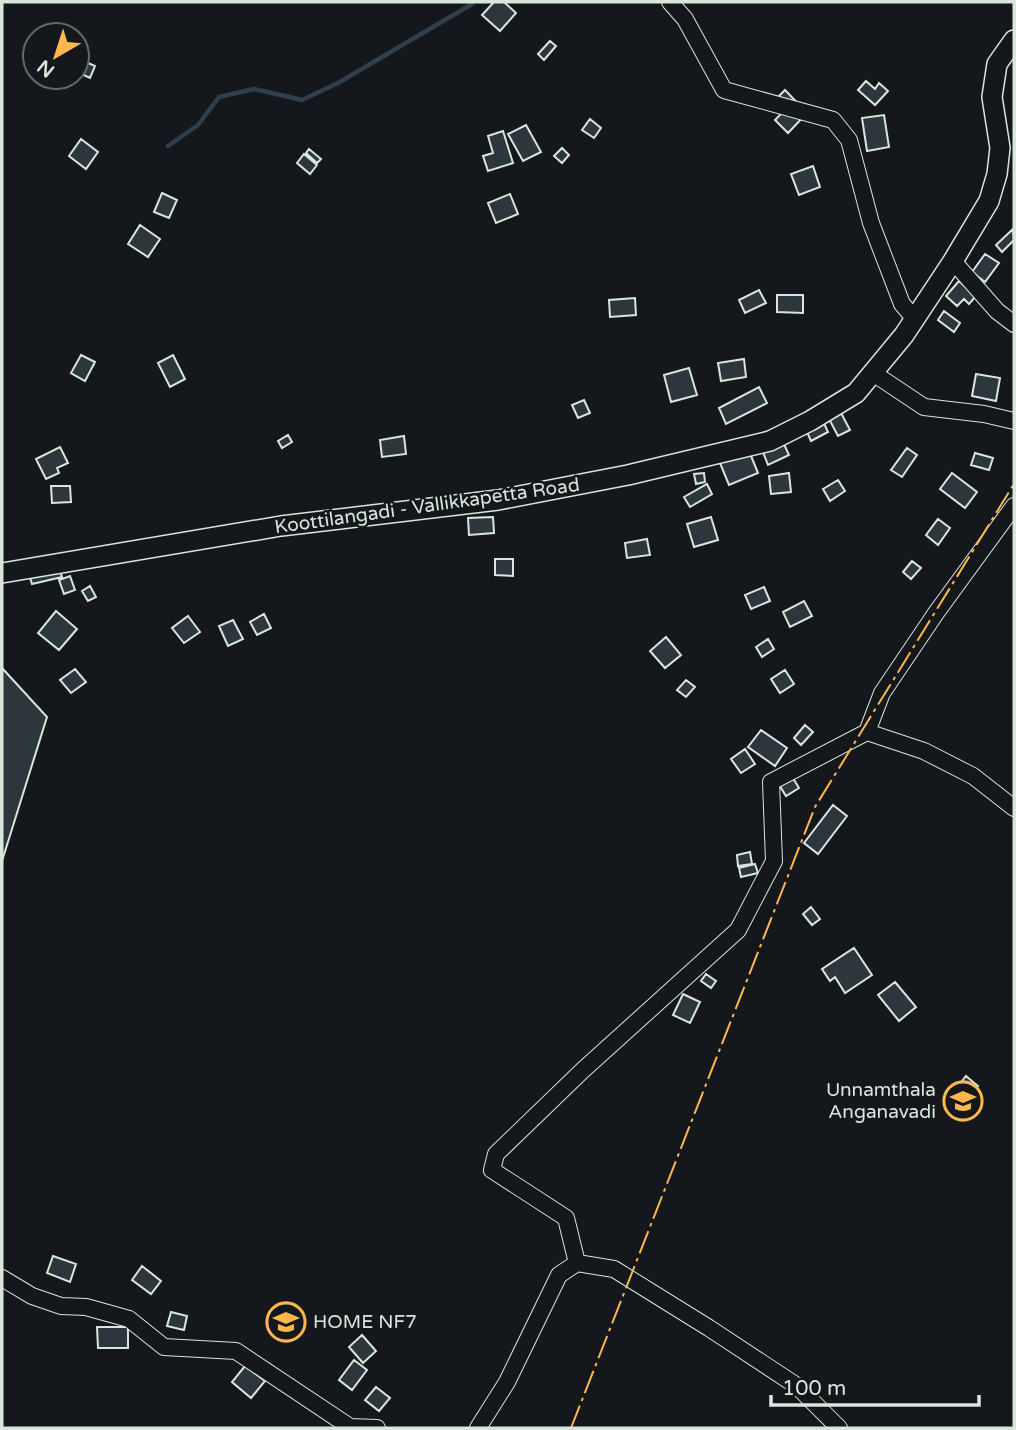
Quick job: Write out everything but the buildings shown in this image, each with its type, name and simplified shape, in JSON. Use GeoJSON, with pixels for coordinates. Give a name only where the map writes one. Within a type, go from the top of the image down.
{"type":"FeatureCollection","features":[{"type":"Feature","properties":{"kind":"main road","name":"Koottilangadi - Vallikkapetta Road"},"geometry":{"type":"LineString","coordinates":[[2,573],[281,526],[498,500],[628,475],[770,441],[810,421],[856,393],[873,373],[915,319],[989,201],[997,174],[1000,148],[992,97],[995,75],[997,64],[1014,40]]}},
{"type":"Feature","properties":{"kind":"street"},"geometry":{"type":"LineString","coordinates":[[670,2],[685,19],[724,90],[833,120],[849,140],[871,223],[902,304],[915,319]]}},
{"type":"Feature","properties":{"kind":"street"},"geometry":{"type":"LineString","coordinates":[[953,261],[997,311],[1014,324]]}},
{"type":"Feature","properties":{"kind":"street"},"geometry":{"type":"LineString","coordinates":[[873,373],[924,407],[984,414],[1014,421]]}},
{"type":"Feature","properties":{"kind":"street"},"geometry":{"type":"LineString","coordinates":[[577,1263],[566,1219],[492,1170],[496,1154],[583,1070],[738,930],[774,861],[771,782],[867,732],[882,692],[1014,506]]}},
{"type":"Feature","properties":{"kind":"street"},"geometry":{"type":"LineString","coordinates":[[867,732],[924,751],[973,776],[1014,808]]}},
{"type":"Feature","properties":{"kind":"street"},"geometry":{"type":"LineString","coordinates":[[478,1428],[507,1382],[559,1275],[577,1263],[614,1269],[709,1328],[797,1386],[839,1428]]}},
{"type":"Feature","properties":{"kind":"street"},"geometry":{"type":"LineString","coordinates":[[2,1278],[32,1296],[61,1306],[86,1307],[129,1319],[164,1347],[236,1352],[350,1427],[377,1428]]}},
{"type":"Feature","properties":{"kind":"waterway"},"geometry":{"type":"LineString","coordinates":[[168,146],[198,125],[219,97],[254,89],[302,100],[338,83],[472,4]]}},
{"type":"Feature","properties":{"kind":"power"},"geometry":{"type":"LineString","coordinates":[[571,1428],[815,807],[1014,484]]}},
{"type":"Feature","properties":{"kind":"place","name":"Unnamthala Anganavadi"},"geometry":{"type":"Point","coordinates":[963,1101]}},
{"type":"Feature","properties":{"kind":"place","name":"HOME NF7"},"geometry":{"type":"Point","coordinates":[286,1322]}}]}
